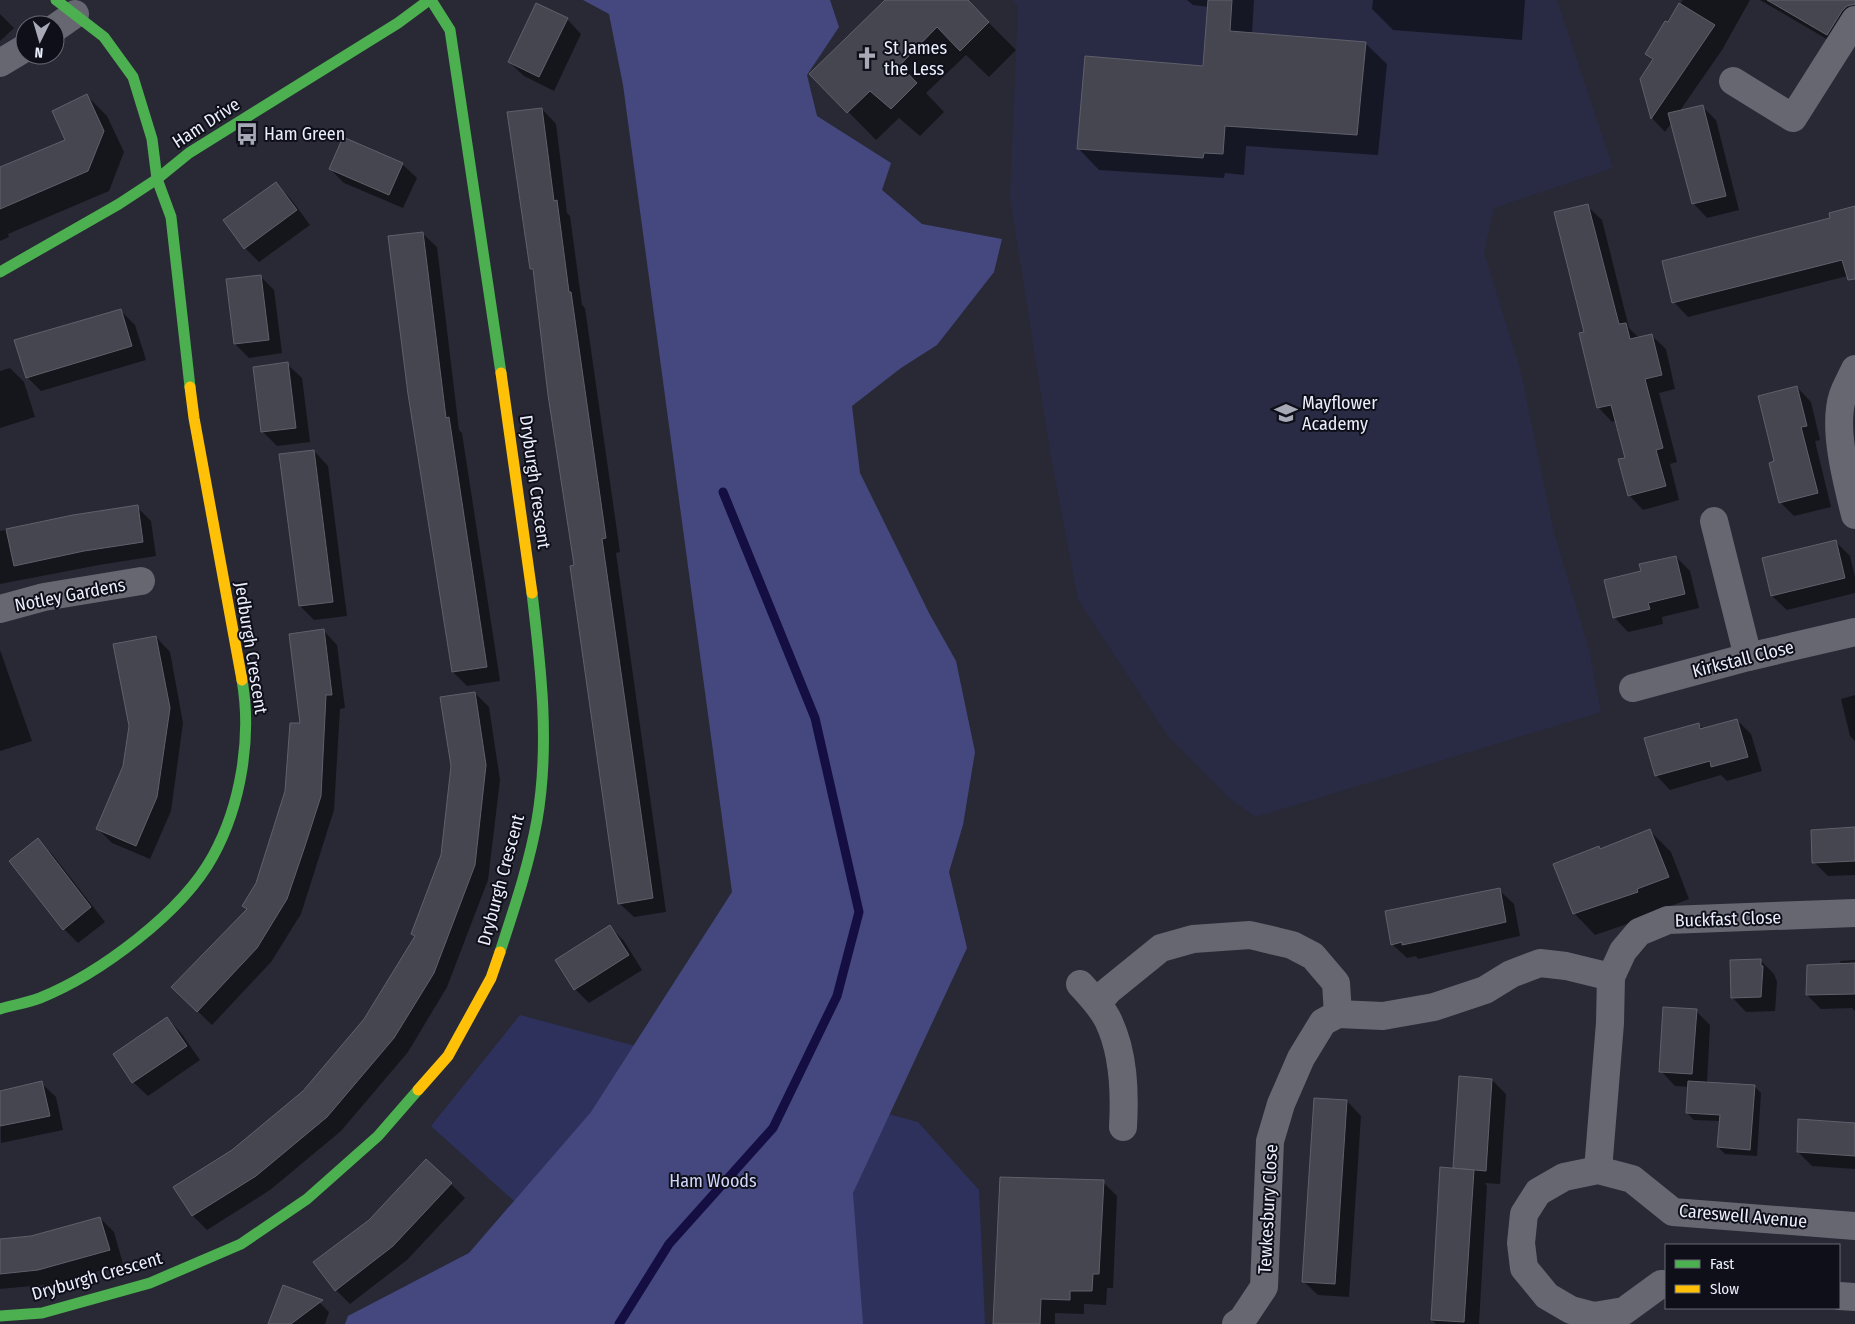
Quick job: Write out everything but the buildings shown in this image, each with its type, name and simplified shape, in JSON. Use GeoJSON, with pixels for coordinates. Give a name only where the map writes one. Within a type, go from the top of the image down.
{"type":"FeatureCollection","features":[{"type":"Feature","properties":{"kind":"street","name":"Ham Drive"},"geometry":{"type":"LineString","coordinates":[[0,272],[119,204],[157,179],[190,153],[398,23],[430,0]]}},
{"type":"Feature","properties":{"kind":"street","name":"Dryburgh Crescent"},"geometry":{"type":"LineString","coordinates":[[0,1316],[42,1313],[150,1283],[241,1244],[307,1199],[378,1136],[448,1056],[491,978],[519,893],[537,820],[543,750],[542,673],[522,515],[450,30],[430,0]]}},
{"type":"Feature","properties":{"kind":"street","name":"Jedburgh Crescent"},"geometry":{"type":"LineString","coordinates":[[0,1009],[40,998],[83,976],[122,950],[167,914],[204,870],[224,834],[246,737],[245,698],[194,418],[171,217],[157,179],[148,124],[133,77],[104,37],[62,14]]}},
{"type":"Feature","properties":{"kind":"street"},"geometry":{"type":"LineString","coordinates":[[1733,81],[1793,118],[1855,20]]}},
{"type":"Feature","properties":{"kind":"street"},"geometry":{"type":"LineString","coordinates":[[0,64],[15,54]]}},
{"type":"Feature","properties":{"kind":"street"},"geometry":{"type":"LineString","coordinates":[[1855,370],[1843,396],[1840,432],[1845,474],[1855,515]]}},
{"type":"Feature","properties":{"kind":"street"},"geometry":{"type":"LineString","coordinates":[[1714,521],[1748,656]]}},
{"type":"Feature","properties":{"kind":"street","name":"Notley Gardens"},"geometry":{"type":"LineString","coordinates":[[0,609],[44,598],[141,581]]}},
{"type":"Feature","properties":{"kind":"street","name":"Kirkstall Close"},"geometry":{"type":"LineString","coordinates":[[1632,688],[1748,656],[1855,632]]}},
{"type":"Feature","properties":{"kind":"street","name":"Buckfast Close"},"geometry":{"type":"LineString","coordinates":[[1598,1170],[1610,1023],[1610,977],[1623,951],[1640,932],[1668,920],[1855,913]]}},
{"type":"Feature","properties":{"kind":"street"},"geometry":{"type":"LineString","coordinates":[[1098,1003],[1108,991],[1161,948],[1193,939],[1250,935],[1292,945],[1313,956],[1336,983],[1338,1014],[1383,1016],[1434,1007],[1485,990],[1511,974],[1540,963],[1566,966],[1610,977]]}},
{"type":"Feature","properties":{"kind":"street"},"geometry":{"type":"LineString","coordinates":[[1080,984],[1098,1003],[1109,1021],[1123,1075],[1123,1127]]}},
{"type":"Feature","properties":{"kind":"street","name":"Tewkesbury Close"},"geometry":{"type":"LineString","coordinates":[[1236,1324],[1242,1320],[1264,1287],[1270,1140],[1281,1104],[1301,1058],[1323,1022],[1338,1014]]}},
{"type":"Feature","properties":{"kind":"street","name":"Careswell Avenue"},"geometry":{"type":"LineString","coordinates":[[1665,1284],[1661,1284],[1624,1311],[1593,1320],[1571,1310],[1547,1296],[1524,1268],[1520,1243],[1524,1214],[1538,1192],[1564,1176],[1598,1170],[1632,1179],[1673,1212],[1855,1226]]}},
{"type":"Feature","properties":{"kind":"street"},"geometry":{"type":"LineString","coordinates":[[1840,1296],[1855,1297]]}},
{"type":"Feature","properties":{"kind":"shaded area","name":"Mayflower Academy"},"geometry":{"type":"Polygon","coordinates":[[[1013,0],[1557,0],[1613,168],[1494,208],[1484,252],[1520,369],[1554,532],[1589,650],[1601,712],[1256,817],[1231,800],[1167,735],[1078,600],[1051,457],[1010,198],[1018,6],[1013,0]]]}},
{"type":"Feature","properties":{"kind":"green space","name":"Ham Woods"},"geometry":{"type":"Polygon","coordinates":[[[583,0],[830,0],[839,27],[807,75],[817,116],[891,163],[882,190],[922,224],[1002,239],[994,272],[937,345],[901,368],[852,406],[860,473],[929,613],[956,661],[975,752],[963,825],[949,872],[967,948],[853,1193],[863,1324],[345,1324],[348,1316],[469,1253],[591,1112],[732,892],[623,85],[609,14],[583,0]]]}},
{"type":"Feature","properties":{"kind":"green space","name":"Ham Woods"},"geometry":{"type":"Polygon","coordinates":[[[520,1015],[918,1122],[979,1190],[985,1324],[388,1324],[407,1285],[469,1253],[514,1201],[431,1126],[520,1015]]]}},
{"type":"Feature","properties":{"kind":"waterway"},"geometry":{"type":"LineString","coordinates":[[619,1324],[669,1244],[773,1128],[837,996],[859,912],[815,718],[723,492]]}},
{"type":"Feature","properties":{"kind":"traffic: fast"},"geometry":{"type":"LineString","coordinates":[[56,0],[104,37],[133,77],[152,139],[157,179],[171,217],[190,387]]}},
{"type":"Feature","properties":{"kind":"traffic: fast"},"geometry":{"type":"LineString","coordinates":[[0,272],[119,204],[157,179],[189,153],[398,23],[429,0]]}},
{"type":"Feature","properties":{"kind":"traffic: fast"},"geometry":{"type":"LineString","coordinates":[[431,0],[450,30],[501,373]]}},
{"type":"Feature","properties":{"kind":"traffic: fast"},"geometry":{"type":"LineString","coordinates":[[500,952],[530,854],[541,792],[544,735],[543,706],[532,593]]}},
{"type":"Feature","properties":{"kind":"traffic: fast"},"geometry":{"type":"LineString","coordinates":[[0,1009],[40,998],[88,974],[112,958],[160,920],[199,877],[223,836],[237,793],[245,747],[246,724],[242,680]]}},
{"type":"Feature","properties":{"kind":"traffic: fast"},"geometry":{"type":"LineString","coordinates":[[0,1316],[42,1313],[150,1283],[241,1244],[307,1199],[378,1136],[418,1090]]}},
{"type":"Feature","properties":{"kind":"traffic: slow"},"geometry":{"type":"LineString","coordinates":[[501,373],[532,593]]}},
{"type":"Feature","properties":{"kind":"traffic: slow"},"geometry":{"type":"LineString","coordinates":[[190,387],[242,680]]}},
{"type":"Feature","properties":{"kind":"traffic: slow"},"geometry":{"type":"LineString","coordinates":[[418,1090],[448,1056],[491,978],[500,952]]}},
{"type":"Feature","properties":{"kind":"place","name":"St James the Less"},"geometry":{"type":"Point","coordinates":[867,58]}},
{"type":"Feature","properties":{"kind":"place","name":"Ham Green"},"geometry":{"type":"Point","coordinates":[247,134]}},
{"type":"Feature","properties":{"kind":"place","name":"Mayflower Academy"},"geometry":{"type":"Point","coordinates":[1286,413]}}]}
